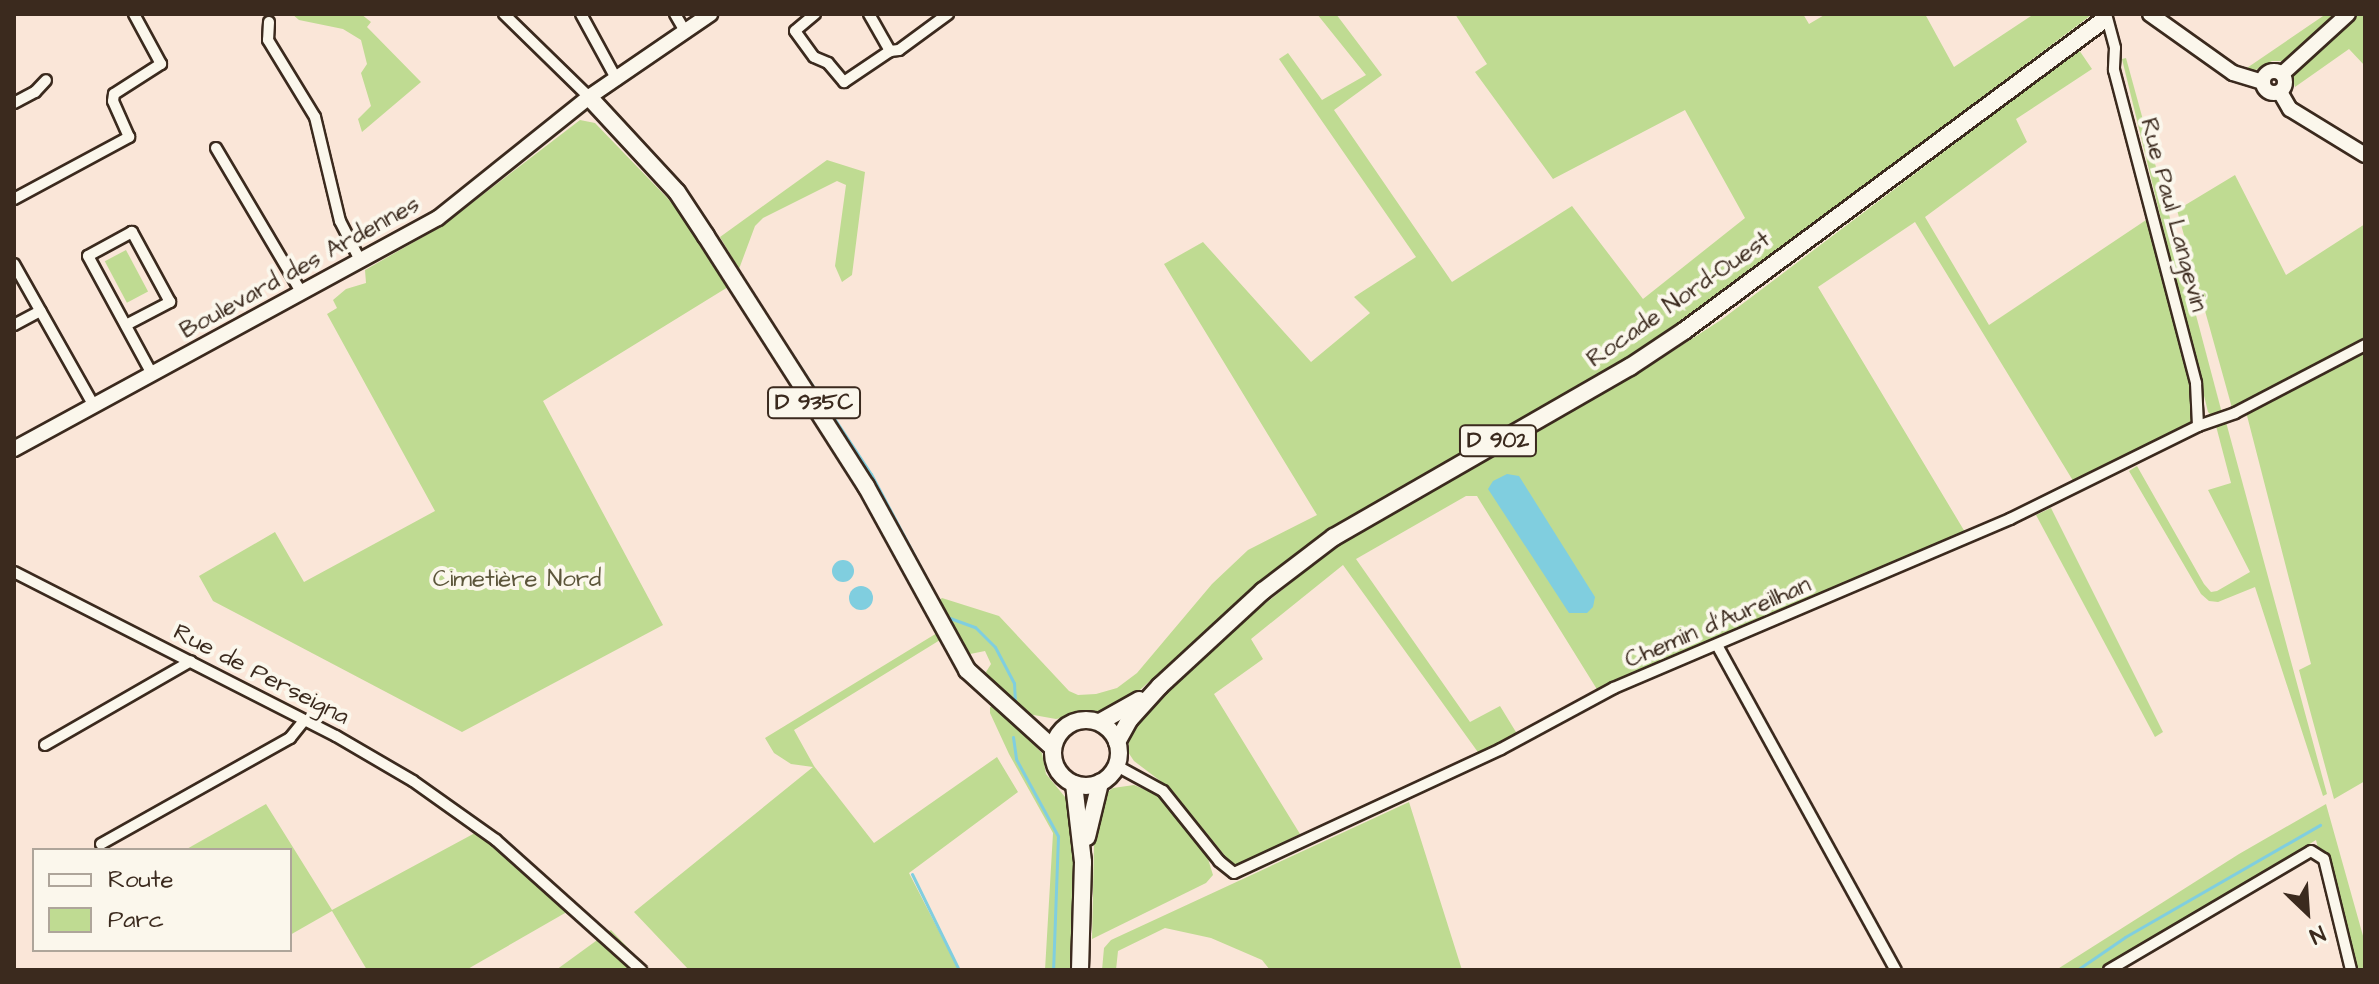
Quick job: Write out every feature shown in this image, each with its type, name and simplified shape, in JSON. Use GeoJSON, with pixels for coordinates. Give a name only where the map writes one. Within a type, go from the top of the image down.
{"type":"FeatureCollection","features":[{"type":"Feature","properties":{"kind":"main road","name":"Boulevard des Ardennes"},"geometry":{"type":"LineString","coordinates":[[14,449],[438,218],[589,97],[710,14]]}},
{"type":"Feature","properties":{"kind":"main road"},"geometry":{"type":"LineString","coordinates":[[2150,14],[2233,73],[2263,82],[2270,93],[2280,92]]}},
{"type":"Feature","properties":{"kind":"main road"},"geometry":{"type":"LineString","coordinates":[[2282,74],[2348,14]]}},
{"type":"Feature","properties":{"kind":"main road","name":"Rocade Nord-Ouest"},"geometry":{"type":"LineString","coordinates":[[1117,742],[1130,719],[1160,686],[1263,591],[1334,537],[1630,367],[1684,331],[2104,18]]}},
{"type":"Feature","properties":{"kind":"main road"},"geometry":{"type":"LineString","coordinates":[[2263,82],[2271,71],[2282,74]]}},
{"type":"Feature","properties":{"kind":"main road"},"geometry":{"type":"LineString","coordinates":[[2280,92],[2285,83],[2282,74]]}},
{"type":"Feature","properties":{"kind":"main road"},"geometry":{"type":"LineString","coordinates":[[2280,92],[2290,109],[2365,155]]}},
{"type":"Feature","properties":{"kind":"main road","name":"D 935C"},"geometry":{"type":"LineString","coordinates":[[589,97],[677,192],[866,486],[967,670],[1053,748]]}},
{"type":"Feature","properties":{"kind":"main road","name":"Rocade Nord-Ouest"},"geometry":{"type":"LineString","coordinates":[[1100,722],[1160,686]]}},
{"type":"Feature","properties":{"kind":"main road"},"geometry":{"type":"LineString","coordinates":[[1021,719],[1064,728],[1082,720],[1100,722],[1117,742],[1117,766],[1100,783],[1083,862]]}},
{"type":"Feature","properties":{"kind":"main road"},"geometry":{"type":"LineString","coordinates":[[1064,728],[1053,748],[1058,770],[1074,784],[1083,862],[1080,970]]}},
{"type":"Feature","properties":{"kind":"main road"},"geometry":{"type":"LineString","coordinates":[[1074,784],[1100,783]]}},
{"type":"Feature","properties":{"kind":"street"},"geometry":{"type":"LineString","coordinates":[[14,199],[129,137],[113,101],[114,94],[161,64],[134,14]]}},
{"type":"Feature","properties":{"kind":"street"},"geometry":{"type":"LineString","coordinates":[[504,14],[589,97]]}},
{"type":"Feature","properties":{"kind":"street"},"geometry":{"type":"LineString","coordinates":[[581,14],[617,80]]}},
{"type":"Feature","properties":{"kind":"street"},"geometry":{"type":"LineString","coordinates":[[675,14],[685,31]]}},
{"type":"Feature","properties":{"kind":"street"},"geometry":{"type":"LineString","coordinates":[[815,14],[795,31],[814,57],[828,63],[844,82],[890,51],[899,50],[948,14]]}},
{"type":"Feature","properties":{"kind":"street"},"geometry":{"type":"LineString","coordinates":[[869,14],[890,51]]}},
{"type":"Feature","properties":{"kind":"street","name":"Rue Paul Langevin"},"geometry":{"type":"LineString","coordinates":[[2104,18],[2115,48],[2114,70],[2196,383],[2198,426]]}},
{"type":"Feature","properties":{"kind":"street"},"geometry":{"type":"LineString","coordinates":[[269,22],[268,40],[315,117],[340,221],[360,260]]}},
{"type":"Feature","properties":{"kind":"street"},"geometry":{"type":"LineString","coordinates":[[14,103],[35,92],[46,80]]}},
{"type":"Feature","properties":{"kind":"street"},"geometry":{"type":"LineString","coordinates":[[216,148],[301,292]]}},
{"type":"Feature","properties":{"kind":"street"},"geometry":{"type":"LineString","coordinates":[[126,325],[170,302],[132,232],[88,256],[152,374]]}},
{"type":"Feature","properties":{"kind":"street"},"geometry":{"type":"LineString","coordinates":[[14,264],[94,406]]}},
{"type":"Feature","properties":{"kind":"street"},"geometry":{"type":"LineString","coordinates":[[14,325],[40,311]]}},
{"type":"Feature","properties":{"kind":"street","name":"Chemin d'Aureilhan"},"geometry":{"type":"LineString","coordinates":[[1117,766],[1163,791],[1219,861],[1234,873],[1501,749],[1614,688],[2010,519],[2198,426],[2235,413],[2365,345]]}},
{"type":"Feature","properties":{"kind":"street","name":"Rue de Perseigna"},"geometry":{"type":"LineString","coordinates":[[14,572],[191,661],[303,722],[336,736],[413,781],[482,828],[641,970]]}},
{"type":"Feature","properties":{"kind":"street"},"geometry":{"type":"LineString","coordinates":[[1717,645],[1896,970]]}},
{"type":"Feature","properties":{"kind":"street"},"geometry":{"type":"LineString","coordinates":[[45,745],[191,661]]}},
{"type":"Feature","properties":{"kind":"street"},"geometry":{"type":"LineString","coordinates":[[101,844],[290,738],[303,722]]}},
{"type":"Feature","properties":{"kind":"street"},"geometry":{"type":"LineString","coordinates":[[2109,970],[2300,854],[2311,851],[2324,859],[2351,970]]}},
{"type":"Feature","properties":{"kind":"green space"},"geometry":{"type":"Polygon","coordinates":[[[292,14],[361,14],[371,22],[367,27],[421,82],[362,132],[358,119],[371,106],[361,73],[367,64],[361,40],[343,29],[299,20],[292,14]]]}},
{"type":"Feature","properties":{"kind":"green space"},"geometry":{"type":"Polygon","coordinates":[[[1317,14],[1336,14],[1382,75],[1334,110],[1452,282],[1572,206],[1643,299],[1745,218],[1685,110],[1553,179],[1475,72],[1487,64],[1455,14],[1803,14],[1809,24],[1826,14],[1925,14],[1954,67],[2034,14],[2090,16],[1645,347],[1326,530],[1257,585],[1113,714],[1097,711],[1056,719],[1028,714],[1007,699],[988,679],[986,672],[991,664],[985,651],[970,654],[965,651],[937,602],[942,598],[999,616],[1069,691],[1078,695],[1096,694],[1117,688],[1137,673],[1212,584],[1248,550],[1317,515],[1164,264],[1203,242],[1311,362],[1370,313],[1354,297],[1416,257],[1279,59],[1288,53],[1322,100],[1366,75],[1317,14]]]}},
{"type":"Feature","properties":{"kind":"green space"},"geometry":{"type":"Polygon","coordinates":[[[2326,14],[2340,14],[2285,61],[2272,61],[2252,72],[2241,72],[2326,14]]]}},
{"type":"Feature","properties":{"kind":"green space"},"geometry":{"type":"Polygon","coordinates":[[[2358,14],[2365,14],[2365,66],[2349,49],[2295,87],[2294,72],[2341,25],[2358,14]]]}},
{"type":"Feature","properties":{"kind":"green space"},"geometry":{"type":"Polygon","coordinates":[[[2079,50],[2092,69],[2016,119],[2027,142],[1925,217],[1989,325],[2149,218],[2196,406],[2196,417],[2181,432],[2075,484],[1915,222],[1818,287],[1965,532],[1598,691],[1477,496],[1466,496],[1356,559],[1470,722],[1500,706],[1519,737],[1480,755],[1343,565],[1251,639],[1263,659],[1214,694],[1300,834],[1234,867],[1171,789],[1134,761],[1128,752],[1131,724],[1246,619],[1347,539],[1642,371],[1721,320],[2079,50]]]}},
{"type":"Feature","properties":{"kind":"green space"},"geometry":{"type":"Polygon","coordinates":[[[2126,58],[2223,417],[2213,417],[2208,412],[2122,59],[2126,58]]]}},
{"type":"Feature","properties":{"kind":"green space","name":"Cimetière Nord"},"geometry":{"type":"Polygon","coordinates":[[[580,120],[595,123],[675,206],[728,287],[543,401],[663,625],[462,732],[213,601],[199,576],[275,532],[304,582],[435,511],[327,314],[337,308],[333,300],[346,289],[366,283],[365,270],[442,226],[580,120]]]}},
{"type":"Feature","properties":{"kind":"green space"},"geometry":{"type":"Polygon","coordinates":[[[827,160],[865,172],[852,275],[842,282],[835,266],[846,185],[837,181],[763,218],[755,226],[739,269],[720,237],[827,160]]]}},
{"type":"Feature","properties":{"kind":"green space"},"geometry":{"type":"Polygon","coordinates":[[[2235,175],[2286,275],[2365,224],[2365,781],[2334,799],[2299,670],[2311,664],[2244,404],[2232,408],[2177,210],[2235,175]]]}},
{"type":"Feature","properties":{"kind":"green space"},"geometry":{"type":"Polygon","coordinates":[[[126,250],[148,291],[127,303],[105,261],[126,250]]]}},
{"type":"Feature","properties":{"kind":"green space"},"geometry":{"type":"Polygon","coordinates":[[[2226,422],[2327,794],[2323,796],[2255,587],[2218,602],[2209,601],[2201,594],[2129,471],[2137,466],[2204,584],[2211,592],[2217,591],[2250,572],[2208,490],[2231,483],[2216,426],[2226,422]]]}},
{"type":"Feature","properties":{"kind":"green space"},"geometry":{"type":"Polygon","coordinates":[[[2051,508],[2163,732],[2155,737],[2036,515],[2051,508]]]}},
{"type":"Feature","properties":{"kind":"green space"},"geometry":{"type":"Polygon","coordinates":[[[937,633],[940,640],[794,730],[814,766],[874,843],[997,757],[1018,792],[909,873],[959,970],[689,970],[634,912],[813,767],[791,764],[774,753],[765,738],[937,633]]]}},
{"type":"Feature","properties":{"kind":"green space"},"geometry":{"type":"Polygon","coordinates":[[[994,706],[1042,753],[1046,774],[1070,803],[1075,879],[1072,970],[1045,970],[1053,833],[1009,754],[990,713],[990,707],[994,706]]]}},
{"type":"Feature","properties":{"kind":"green space"},"geometry":{"type":"Polygon","coordinates":[[[1134,785],[1156,794],[1183,820],[1208,859],[1213,875],[1206,883],[1092,939],[1094,845],[1099,804],[1113,788],[1134,785]]]}},
{"type":"Feature","properties":{"kind":"green space"},"geometry":{"type":"Polygon","coordinates":[[[1409,802],[1462,970],[1270,970],[1262,960],[1211,938],[1165,928],[1118,951],[1116,970],[1102,970],[1104,948],[1111,940],[1409,802]]]}},
{"type":"Feature","properties":{"kind":"green space"},"geometry":{"type":"Polygon","coordinates":[[[266,804],[332,910],[488,826],[579,905],[466,970],[367,970],[332,911],[292,934],[292,848],[189,848],[266,804]]]}},
{"type":"Feature","properties":{"kind":"green space"},"geometry":{"type":"Polygon","coordinates":[[[2326,804],[2365,943],[2365,970],[2347,970],[2316,840],[2104,970],[2056,970],[2239,854],[2326,804]]]}},
{"type":"Feature","properties":{"kind":"green space"},"geometry":{"type":"Polygon","coordinates":[[[611,930],[649,970],[556,970],[611,930]]]}},
{"type":"Feature","properties":{"kind":"water"},"geometry":{"type":"Polygon","coordinates":[[[1507,474],[1519,476],[1595,597],[1593,607],[1587,613],[1569,613],[1488,489],[1493,481],[1507,474]]]}},
{"type":"Feature","properties":{"kind":"water"},"geometry":{"type":"Polygon","coordinates":[[[843,560],[851,563],[854,571],[851,579],[843,582],[835,579],[832,571],[835,563],[843,560]]]}},
{"type":"Feature","properties":{"kind":"water"},"geometry":{"type":"Polygon","coordinates":[[[861,586],[870,589],[873,598],[870,607],[861,610],[852,607],[849,598],[852,589],[861,586]]]}},
{"type":"Feature","properties":{"kind":"waterway"},"geometry":{"type":"LineString","coordinates":[[768,318],[871,474],[947,617],[975,627],[995,647],[1014,683],[1015,702]]}},
{"type":"Feature","properties":{"kind":"waterway"},"geometry":{"type":"LineString","coordinates":[[1013,737],[1016,759],[1058,836],[1053,970]]}},
{"type":"Feature","properties":{"kind":"waterway"},"geometry":{"type":"LineString","coordinates":[[2077,970],[2125,937],[2320,825]]}},
{"type":"Feature","properties":{"kind":"waterway"},"geometry":{"type":"LineString","coordinates":[[912,874],[959,970]]}}]}
